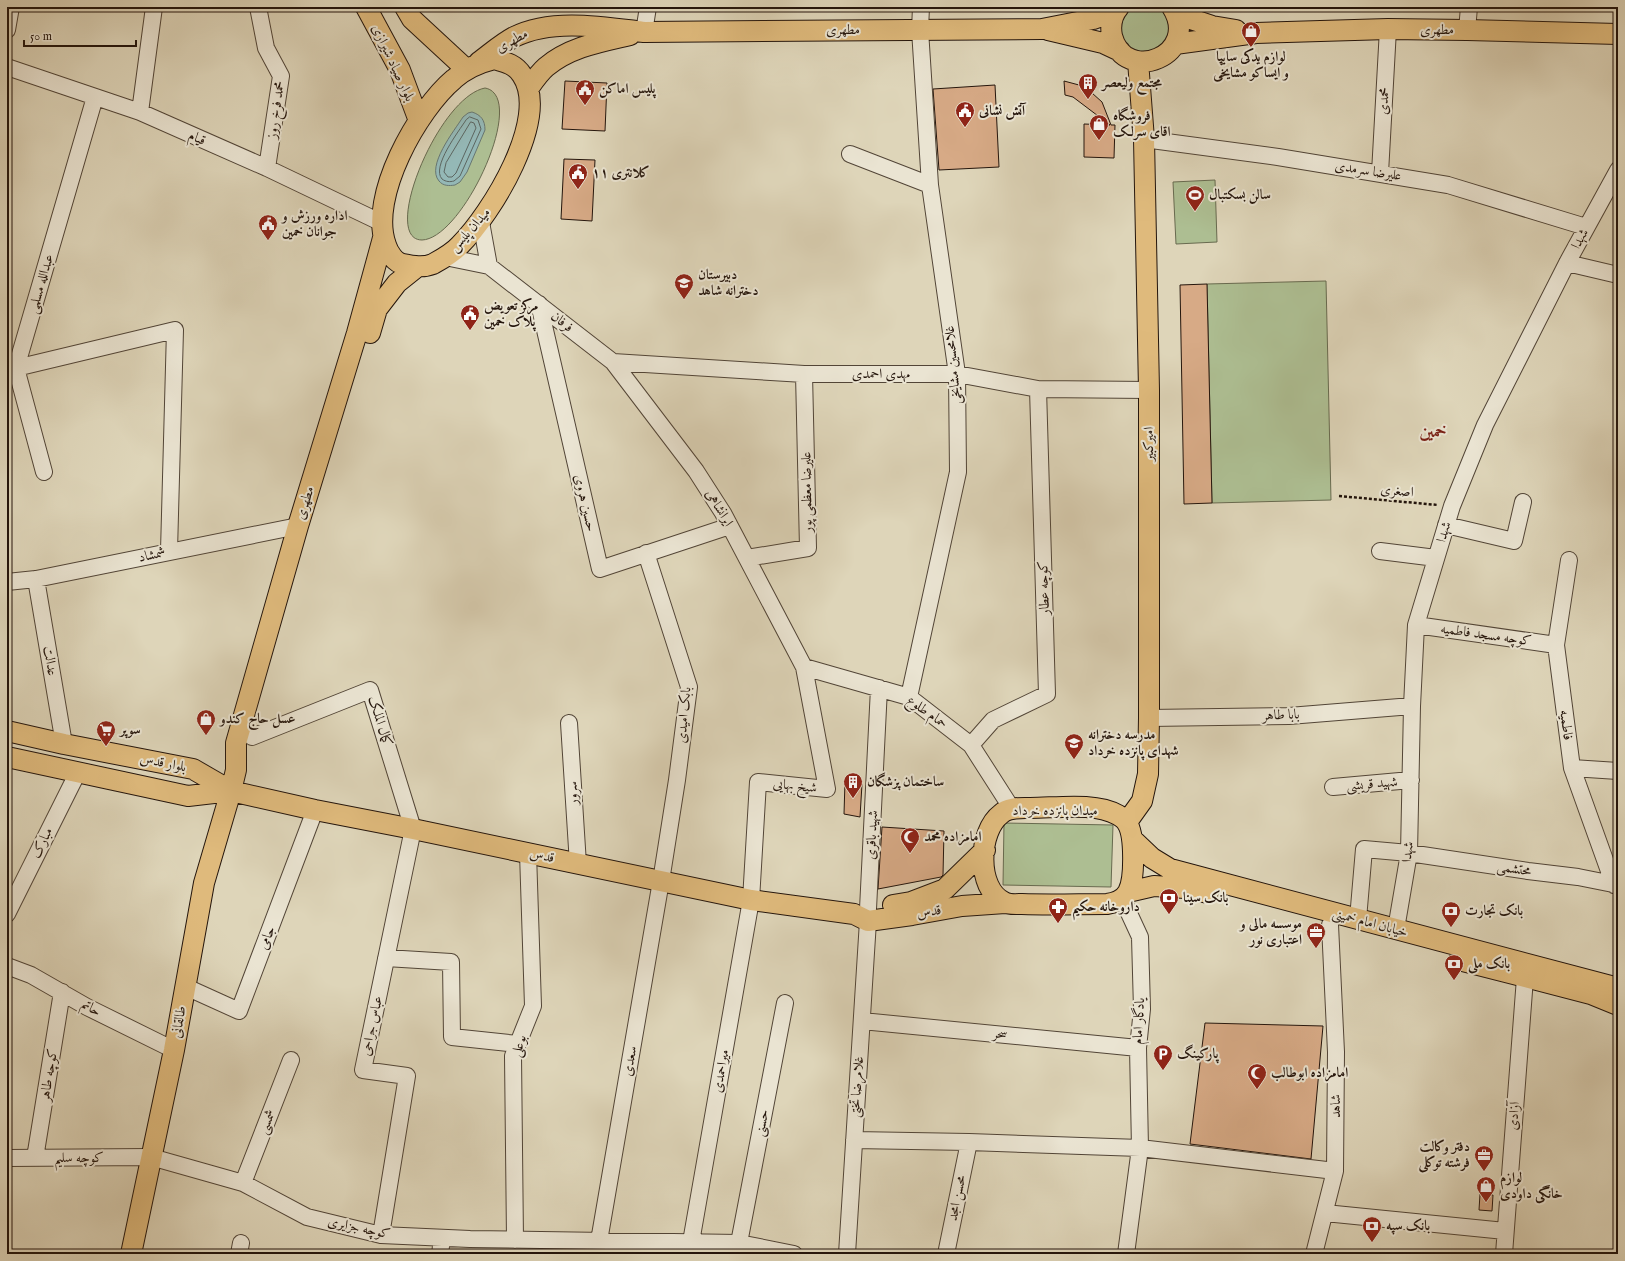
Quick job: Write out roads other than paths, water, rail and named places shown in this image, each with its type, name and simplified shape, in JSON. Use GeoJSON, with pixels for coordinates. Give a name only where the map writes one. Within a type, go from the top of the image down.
{"type":"FeatureCollection","features":[{"type":"Feature","properties":{"kind":"main road","name":"بلوار صیاد شیرازی"},"geometry":{"type":"LineString","coordinates":[[366,7],[400,70],[419,121]]}},
{"type":"Feature","properties":{"kind":"main road"},"geometry":{"type":"LineString","coordinates":[[404,7],[412,19],[472,66],[442,91],[419,121],[392,173],[383,207],[382,230],[388,252],[400,264],[416,267]]}},
{"type":"Feature","properties":{"kind":"main road"},"geometry":{"type":"LineString","coordinates":[[1117,9],[1112,21],[1111,32],[1114,42],[1120,51]]}},
{"type":"Feature","properties":{"kind":"main road","name":"مطهری"},"geometry":{"type":"LineString","coordinates":[[472,66],[513,37],[535,29],[584,25],[644,32],[1042,29],[1093,18],[1117,9]]}},
{"type":"Feature","properties":{"kind":"main road"},"geometry":{"type":"LineString","coordinates":[[1138,61],[1149,62],[1159,59],[1168,53],[1175,44],[1179,24],[1174,11]]}},
{"type":"Feature","properties":{"kind":"main road","name":"مطهری"},"geometry":{"type":"LineString","coordinates":[[1174,11],[1212,26],[1256,33]]}},
{"type":"Feature","properties":{"kind":"main road","name":"مطهری"},"geometry":{"type":"LineString","coordinates":[[1042,29],[1103,43],[1120,51],[1128,58],[1138,61]]}},
{"type":"Feature","properties":{"kind":"main road","name":"مطهری"},"geometry":{"type":"LineString","coordinates":[[1175,44],[1256,33],[1388,29],[1618,34]]}},
{"type":"Feature","properties":{"kind":"main road","name":"مطهری"},"geometry":{"type":"LineString","coordinates":[[528,89],[545,68],[564,54],[585,46],[644,32]]}},
{"type":"Feature","properties":{"kind":"main road","name":"میدان پلیس"},"geometry":{"type":"LineString","coordinates":[[416,267],[432,264],[445,257],[459,247],[481,222],[502,189],[518,154],[528,120],[528,89],[522,75],[510,63],[494,59],[472,66]]}},
{"type":"Feature","properties":{"kind":"main road","name":"امیرکبیر"},"geometry":{"type":"LineString","coordinates":[[1130,830],[1142,801],[1148,774],[1149,718],[1149,390],[1144,139],[1138,61]]}},
{"type":"Feature","properties":{"kind":"main road","name":"مطهری"},"geometry":{"type":"LineString","coordinates":[[236,770],[249,750],[305,525],[357,333],[382,230]]}},
{"type":"Feature","properties":{"kind":"main road","name":"مطهری"},"geometry":{"type":"LineString","coordinates":[[232,791],[236,770],[236,743],[305,525],[377,309],[397,283],[416,267]]}},
{"type":"Feature","properties":{"kind":"main road","name":"بلوار قدس"},"geometry":{"type":"LineString","coordinates":[[7,731],[64,744],[193,769],[232,791]]}},
{"type":"Feature","properties":{"kind":"main road","name":"بلوار قدس"},"geometry":{"type":"LineString","coordinates":[[7,757],[188,796],[232,791]]}},
{"type":"Feature","properties":{"kind":"main road","name":"قدس"},"geometry":{"type":"LineString","coordinates":[[232,791],[315,810],[413,829],[751,900],[863,914],[912,915],[962,906],[1005,903]]}},
{"type":"Feature","properties":{"kind":"main road","name":"طالقانی"},"geometry":{"type":"LineString","coordinates":[[131,1254],[174,1050],[204,883],[232,791]]}},
{"type":"Feature","properties":{"kind":"main road","name":"میدان پانزده خرداد"},"geometry":{"type":"LineString","coordinates":[[1005,903],[993,894],[987,884],[984,872],[987,838],[994,820],[1001,813],[1012,809],[1090,808],[1108,811],[1119,815],[1130,830]]}},
{"type":"Feature","properties":{"kind":"main road"},"geometry":{"type":"LineString","coordinates":[[1005,903],[1038,905],[1115,903],[1125,895],[1132,877],[1130,830]]}},
{"type":"Feature","properties":{"kind":"main road","name":"خیابان امام خمینی"},"geometry":{"type":"LineString","coordinates":[[1130,830],[1152,858],[1170,869],[1618,988]]}},
{"type":"Feature","properties":{"kind":"main road","name":"قدس"},"geometry":{"type":"LineString","coordinates":[[863,914],[911,902],[945,889],[985,850]]}},
{"type":"Feature","properties":{"kind":"main road","name":"خیابان امام خمینی"},"geometry":{"type":"LineString","coordinates":[[1125,895],[1154,886],[1185,888],[1272,908],[1525,978],[1591,994],[1618,1004]]}},
{"type":"Feature","properties":{"kind":"street"},"geometry":{"type":"LineString","coordinates":[[7,30],[11,7]]}},
{"type":"Feature","properties":{"kind":"street"},"geometry":{"type":"LineString","coordinates":[[140,112],[154,7]]}},
{"type":"Feature","properties":{"kind":"street","name":"محمد فرخ روز"},"geometry":{"type":"LineString","coordinates":[[258,7],[266,48],[281,76],[267,168]]}},
{"type":"Feature","properties":{"kind":"street"},"geometry":{"type":"LineString","coordinates":[[644,32],[648,7]]}},
{"type":"Feature","properties":{"kind":"street","name":"غلامحسین مشایخی"},"geometry":{"type":"LineString","coordinates":[[909,697],[958,472],[957,374],[930,185],[920,30],[921,7]]}},
{"type":"Feature","properties":{"kind":"street"},"geometry":{"type":"LineString","coordinates":[[1467,30],[1469,7]]}},
{"type":"Feature","properties":{"kind":"street","name":"محمدی"},"geometry":{"type":"LineString","coordinates":[[1380,174],[1388,29]]}},
{"type":"Feature","properties":{"kind":"street","name":"قیام"},"geometry":{"type":"LineString","coordinates":[[7,67],[140,112],[267,168],[382,230]]}},
{"type":"Feature","properties":{"kind":"street","name":"عبدالله مسلمی"},"geometry":{"type":"LineString","coordinates":[[16,368],[95,97]]}},
{"type":"Feature","properties":{"kind":"street","name":"علیرضا سرمدی"},"geometry":{"type":"LineString","coordinates":[[1144,139],[1278,157],[1448,185],[1586,227]]}},
{"type":"Feature","properties":{"kind":"street"},"geometry":{"type":"LineString","coordinates":[[850,154],[930,185]]}},
{"type":"Feature","properties":{"kind":"street","name":"شهدا"},"geometry":{"type":"LineString","coordinates":[[1396,929],[1409,852],[1412,706],[1416,625],[1452,506],[1485,425],[1567,263],[1618,170]]}},
{"type":"Feature","properties":{"kind":"street"},"geometry":{"type":"LineString","coordinates":[[481,222],[489,266]]}},
{"type":"Feature","properties":{"kind":"street","name":"فرفان"},"geometry":{"type":"LineString","coordinates":[[445,257],[489,266],[613,362]]}},
{"type":"Feature","properties":{"kind":"street"},"geometry":{"type":"LineString","coordinates":[[1567,263],[1618,275]]}},
{"type":"Feature","properties":{"kind":"street","name":"حسین هروی"},"geometry":{"type":"LineString","coordinates":[[539,304],[600,569],[730,526]]}},
{"type":"Feature","properties":{"kind":"street"},"geometry":{"type":"LineString","coordinates":[[44,472],[16,368],[175,330],[169,551]]}},
{"type":"Feature","properties":{"kind":"street","name":"مهدی احمدی"},"geometry":{"type":"LineString","coordinates":[[613,362],[804,374],[957,374],[1038,389],[1149,390]]}},
{"type":"Feature","properties":{"kind":"street","name":"ایرانشاهی"},"geometry":{"type":"LineString","coordinates":[[613,362],[696,471],[730,526],[804,668]]}},
{"type":"Feature","properties":{"kind":"street","name":"علیرضا معظمی پور"},"geometry":{"type":"LineString","coordinates":[[747,558],[808,548],[804,374]]}},
{"type":"Feature","properties":{"kind":"street","name":"کوچه عطار"},"geometry":{"type":"LineString","coordinates":[[971,744],[993,720],[1047,694],[1038,389]]}},
{"type":"Feature","properties":{"kind":"street"},"geometry":{"type":"LineString","coordinates":[[1446,525],[1514,541],[1523,502]]}},
{"type":"Feature","properties":{"kind":"street","name":"شمشاد"},"geometry":{"type":"LineString","coordinates":[[7,582],[36,579],[169,551],[305,525]]}},
{"type":"Feature","properties":{"kind":"street"},"geometry":{"type":"LineString","coordinates":[[1380,551],[1436,558]]}},
{"type":"Feature","properties":{"kind":"street","name":"بابک امیدی"},"geometry":{"type":"LineString","coordinates":[[646,553],[689,687],[677,780],[661,881]]}},
{"type":"Feature","properties":{"kind":"street","name":"فاطمیه"},"geometry":{"type":"LineString","coordinates":[[1568,560],[1556,645],[1572,768],[1616,885]]}},
{"type":"Feature","properties":{"kind":"street","name":"عدالت"},"geometry":{"type":"LineString","coordinates":[[36,579],[64,744]]}},
{"type":"Feature","properties":{"kind":"street","name":"کوچه مسجد فاطمیه"},"geometry":{"type":"LineString","coordinates":[[1416,625],[1556,645]]}},
{"type":"Feature","properties":{"kind":"street","name":"حمام طلوع"},"geometry":{"type":"LineString","coordinates":[[804,668],[909,697],[971,744],[1012,809]]}},
{"type":"Feature","properties":{"kind":"street","name":"شیخ بهایی"},"geometry":{"type":"LineString","coordinates":[[751,900],[758,782],[827,789],[804,668]]}},
{"type":"Feature","properties":{"kind":"street","name":"شهید باقری"},"geometry":{"type":"LineString","coordinates":[[863,914],[879,688]]}},
{"type":"Feature","properties":{"kind":"street","name":"کمال الملک"},"geometry":{"type":"LineString","coordinates":[[252,736],[370,690],[413,829]]}},
{"type":"Feature","properties":{"kind":"street","name":"بابا طاهر"},"geometry":{"type":"LineString","coordinates":[[1149,718],[1289,716],[1412,706]]}},
{"type":"Feature","properties":{"kind":"street","name":"سرور"},"geometry":{"type":"LineString","coordinates":[[569,722],[578,864]]}},
{"type":"Feature","properties":{"kind":"street"},"geometry":{"type":"LineString","coordinates":[[1572,768],[1618,771]]}},
{"type":"Feature","properties":{"kind":"street","name":"مبارک"},"geometry":{"type":"LineString","coordinates":[[7,914],[78,772]]}},
{"type":"Feature","properties":{"kind":"street","name":"شهید قریشی"},"geometry":{"type":"LineString","coordinates":[[1333,787],[1411,780]]}},
{"type":"Feature","properties":{"kind":"street","name":"جامی"},"geometry":{"type":"LineString","coordinates":[[186,987],[239,1010],[315,810]]}},
{"type":"Feature","properties":{"kind":"street","name":"عباس جراحی"},"geometry":{"type":"LineString","coordinates":[[382,1235],[407,1076],[363,1070],[413,829]]}},
{"type":"Feature","properties":{"kind":"street","name":"محتشمی"},"geometry":{"type":"LineString","coordinates":[[1358,919],[1364,849],[1409,852],[1528,871],[1578,877],[1616,885]]}},
{"type":"Feature","properties":{"kind":"street","name":"بوعلی"},"geometry":{"type":"LineString","coordinates":[[515,1240],[513,1056],[533,1006],[528,853]]}},
{"type":"Feature","properties":{"kind":"street","name":"سعدی"},"geometry":{"type":"LineString","coordinates":[[599,1247],[661,881]]}},
{"type":"Feature","properties":{"kind":"street","name":"یادگار امام"},"geometry":{"type":"LineString","coordinates":[[1125,895],[1140,937],[1142,1009],[1138,1048],[1140,1148],[1126,1254]]}},
{"type":"Feature","properties":{"kind":"street","name":"میراحمدی"},"geometry":{"type":"LineString","coordinates":[[691,1242],[751,900]]}},
{"type":"Feature","properties":{"kind":"street","name":"غلامرضا تختی"},"geometry":{"type":"LineString","coordinates":[[847,1254],[862,1021],[863,914]]}},
{"type":"Feature","properties":{"kind":"street","name":"شاهد"},"geometry":{"type":"LineString","coordinates":[[1314,1254],[1326,1213],[1335,1171],[1336,1052],[1330,925]]}},
{"type":"Feature","properties":{"kind":"street"},"geometry":{"type":"LineString","coordinates":[[386,958],[451,962],[452,1037],[518,1044]]}},
{"type":"Feature","properties":{"kind":"street","name":"حاتم"},"geometry":{"type":"LineString","coordinates":[[7,966],[31,975],[88,1007],[174,1050]]}},
{"type":"Feature","properties":{"kind":"street","name":"آزادی"},"geometry":{"type":"LineString","coordinates":[[1504,1254],[1525,978]]}},
{"type":"Feature","properties":{"kind":"street","name":"کوچه طاهر"},"geometry":{"type":"LineString","coordinates":[[35,1158],[62,992]]}},
{"type":"Feature","properties":{"kind":"street","name":"حسنی"},"geometry":{"type":"LineString","coordinates":[[739,1243],[785,1003]]}},
{"type":"Feature","properties":{"kind":"street","name":"سحر"},"geometry":{"type":"LineString","coordinates":[[862,1021],[1138,1048]]}},
{"type":"Feature","properties":{"kind":"street","name":"شمسی"},"geometry":{"type":"LineString","coordinates":[[244,1184],[291,1060]]}},
{"type":"Feature","properties":{"kind":"street"},"geometry":{"type":"LineString","coordinates":[[854,1140],[969,1142],[1140,1148],[1335,1171]]}},
{"type":"Feature","properties":{"kind":"street","name":"محسن امجد"},"geometry":{"type":"LineString","coordinates":[[946,1254],[969,1142]]}},
{"type":"Feature","properties":{"kind":"street","name":"کوچه جزایری"},"geometry":{"type":"LineString","coordinates":[[152,1157],[244,1184],[307,1217],[382,1235],[515,1240],[599,1247],[691,1242],[710,1248],[739,1243],[794,1254]]}},
{"type":"Feature","properties":{"kind":"street","name":"کوچه سلیم"},"geometry":{"type":"LineString","coordinates":[[7,1158],[152,1157]]}},
{"type":"Feature","properties":{"kind":"street"},"geometry":{"type":"LineString","coordinates":[[1326,1213],[1505,1231]]}},
{"type":"Feature","properties":{"kind":"street"},"geometry":{"type":"LineString","coordinates":[[440,1254],[442,1238]]}},
{"type":"Feature","properties":{"kind":"water"},"geometry":{"type":"Polygon","coordinates":[[[472,112],[482,118],[485,130],[467,172],[460,182],[455,185],[444,185],[439,181],[436,175],[436,167],[439,158],[448,139],[463,117],[472,112]]]}},
{"type":"Feature","properties":{"kind":"place","name":"لوازم یدکی سایپا و ایساکو مشایخی"},"geometry":{"type":"Point","coordinates":[1251,48]}},
{"type":"Feature","properties":{"kind":"place","name":"مجتمع ولیعصر"},"geometry":{"type":"Point","coordinates":[1088,100]}},
{"type":"Feature","properties":{"kind":"place","name":"پلیس اماکن"},"geometry":{"type":"Point","coordinates":[585,106]}},
{"type":"Feature","properties":{"kind":"place","name":"آتش نشانی"},"geometry":{"type":"Point","coordinates":[965,128]}},
{"type":"Feature","properties":{"kind":"place","name":"فروشگاه اقای سرلک"},"geometry":{"type":"Point","coordinates":[1099,141]}},
{"type":"Feature","properties":{"kind":"place","name":"کلانتری ۱۱"},"geometry":{"type":"Point","coordinates":[578,190]}},
{"type":"Feature","properties":{"kind":"place","name":"سالن بسکتبال"},"geometry":{"type":"Point","coordinates":[1195,212]}},
{"type":"Feature","properties":{"kind":"place","name":"اداره ورزش و جوانان خمین"},"geometry":{"type":"Point","coordinates":[268,241]}},
{"type":"Feature","properties":{"kind":"place","name":"دبیرستان دخترانه شاهد"},"geometry":{"type":"Point","coordinates":[684,300]}},
{"type":"Feature","properties":{"kind":"place","name":"مرکز تعویض پلاک خمین"},"geometry":{"type":"Point","coordinates":[470,331]}},
{"type":"Feature","properties":{"kind":"place","name":"عسل حاج کندو"},"geometry":{"type":"Point","coordinates":[206,736]}},
{"type":"Feature","properties":{"kind":"place","name":"سوپر"},"geometry":{"type":"Point","coordinates":[106,747]}},
{"type":"Feature","properties":{"kind":"place","name":"مدرسه دخترانه شهدای پانزده خرداد"},"geometry":{"type":"Point","coordinates":[1074,760]}},
{"type":"Feature","properties":{"kind":"place","name":"ساختمان پزشگان"},"geometry":{"type":"Point","coordinates":[853,799]}},
{"type":"Feature","properties":{"kind":"place","name":"امامزاده محمد"},"geometry":{"type":"Point","coordinates":[910,854]}},
{"type":"Feature","properties":{"kind":"place","name":"بانک سینا"},"geometry":{"type":"Point","coordinates":[1169,915]}},
{"type":"Feature","properties":{"kind":"place","name":"داروخانه حکیم"},"geometry":{"type":"Point","coordinates":[1058,924]}},
{"type":"Feature","properties":{"kind":"place","name":"بانک تجارت"},"geometry":{"type":"Point","coordinates":[1451,928]}},
{"type":"Feature","properties":{"kind":"place","name":"موسسه مالی و اعتباری نور"},"geometry":{"type":"Point","coordinates":[1316,949]}},
{"type":"Feature","properties":{"kind":"place","name":"بانک ملی"},"geometry":{"type":"Point","coordinates":[1454,981]}},
{"type":"Feature","properties":{"kind":"place","name":"پارکینگ"},"geometry":{"type":"Point","coordinates":[1163,1071]}},
{"type":"Feature","properties":{"kind":"place","name":"امامزاده ابوطالب"},"geometry":{"type":"Point","coordinates":[1257,1090]}},
{"type":"Feature","properties":{"kind":"place","name":"دفتر وکالت فرشته توکلی"},"geometry":{"type":"Point","coordinates":[1484,1172]}},
{"type":"Feature","properties":{"kind":"place","name":"لوازم خانگی داودی"},"geometry":{"type":"Point","coordinates":[1486,1203]}},
{"type":"Feature","properties":{"kind":"place","name":"بانک سپه"},"geometry":{"type":"Point","coordinates":[1372,1243]}},
{"type":"Feature","properties":{"kind":"district","name":"خمین"},"geometry":{"type":"Point","coordinates":[1433,432]}}]}
